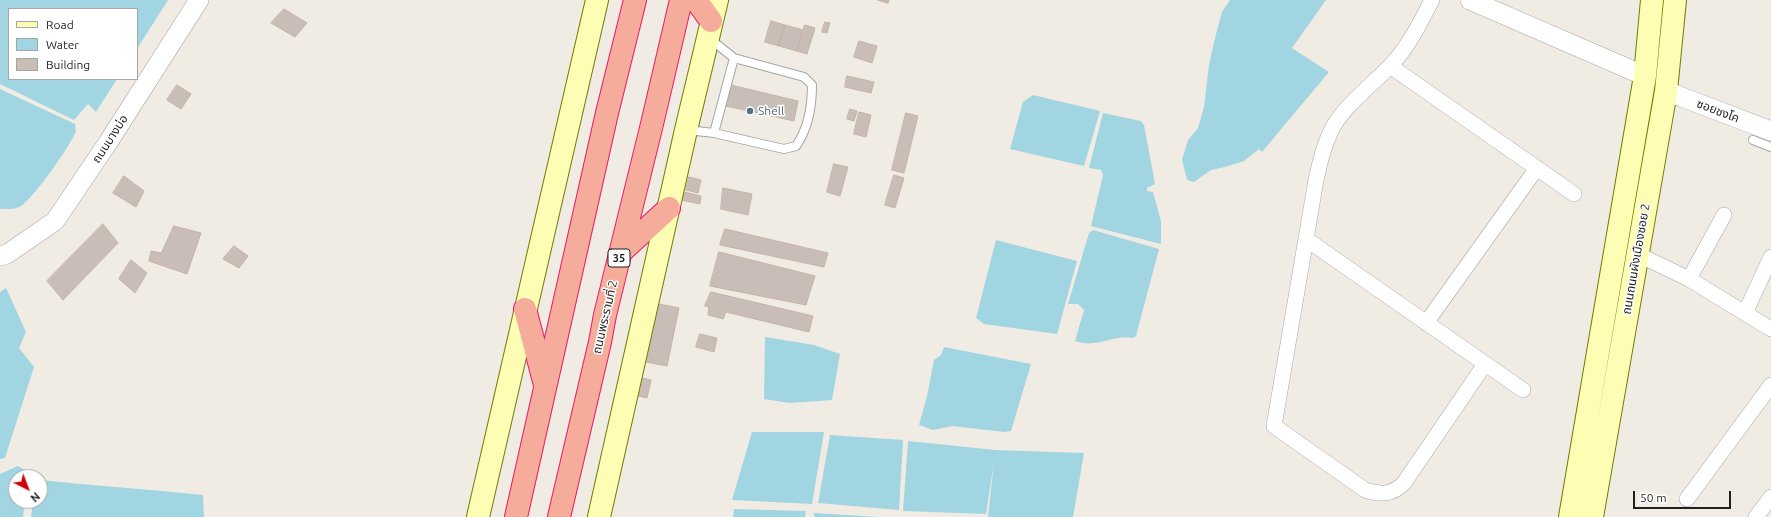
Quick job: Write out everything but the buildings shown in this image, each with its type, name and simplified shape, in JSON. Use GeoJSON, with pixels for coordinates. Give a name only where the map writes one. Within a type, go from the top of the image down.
{"type":"FeatureCollection","features":[{"type":"Feature","properties":{"kind":"highway"},"geometry":{"type":"LineString","coordinates":[[516,517],[607,113],[635,0]]}},
{"type":"Feature","properties":{"kind":"highway","name":"ถนนพระรามที่ 2"},"geometry":{"type":"LineString","coordinates":[[559,517],[620,252],[681,0]]}},
{"type":"Feature","properties":{"kind":"highway"},"geometry":{"type":"LineString","coordinates":[[696,0],[710,29]]}},
{"type":"Feature","properties":{"kind":"highway"},"geometry":{"type":"LineString","coordinates":[[620,252],[669,208]]}},
{"type":"Feature","properties":{"kind":"highway"},"geometry":{"type":"LineString","coordinates":[[525,309],[545,388]]}},
{"type":"Feature","properties":{"kind":"main road"},"geometry":{"type":"LineString","coordinates":[[478,517],[597,0]]}},
{"type":"Feature","properties":{"kind":"main road"},"geometry":{"type":"LineString","coordinates":[[599,517],[686,130],[717,0]]}},
{"type":"Feature","properties":{"kind":"main road","name":"ถนนถนนผังเมืองซอย 2"},"geometry":{"type":"LineString","coordinates":[[1570,517],[1645,76],[1652,0]]}},
{"type":"Feature","properties":{"kind":"main road","name":"ถนนถนนผังเมืองซอย 2"},"geometry":{"type":"LineString","coordinates":[[1592,517],[1666,91],[1675,0]]}},
{"type":"Feature","properties":{"kind":"main road"},"geometry":{"type":"LineString","coordinates":[[1619,231],[1639,244]]}},
{"type":"Feature","properties":{"kind":"street","name":"ถนนบางบ่อ"},"geometry":{"type":"LineString","coordinates":[[0,256],[6,254],[55,221],[109,141],[199,0]]}},
{"type":"Feature","properties":{"kind":"street"},"geometry":{"type":"LineString","coordinates":[[1432,0],[1414,35],[1402,53],[1352,102],[1334,126],[1326,142],[1316,180],[1274,426],[1366,490],[1378,494],[1390,492],[1404,483],[1485,364]]}},
{"type":"Feature","properties":{"kind":"street"},"geometry":{"type":"LineString","coordinates":[[1470,0],[1645,76]]}},
{"type":"Feature","properties":{"kind":"street"},"geometry":{"type":"LineString","coordinates":[[1390,66],[1574,194]]}},
{"type":"Feature","properties":{"kind":"street","name":"ซอยชงโค"},"geometry":{"type":"LineString","coordinates":[[1666,91],[1771,131]]}},
{"type":"Feature","properties":{"kind":"street"},"geometry":{"type":"LineString","coordinates":[[1426,323],[1537,168]]}},
{"type":"Feature","properties":{"kind":"street"},"geometry":{"type":"LineString","coordinates":[[1689,279],[1724,214]]}},
{"type":"Feature","properties":{"kind":"street"},"geometry":{"type":"LineString","coordinates":[[1306,239],[1523,390]]}},
{"type":"Feature","properties":{"kind":"street"},"geometry":{"type":"LineString","coordinates":[[1639,244],[1689,279],[1771,329]]}},
{"type":"Feature","properties":{"kind":"street"},"geometry":{"type":"LineString","coordinates":[[1745,313],[1771,257]]}},
{"type":"Feature","properties":{"kind":"street"},"geometry":{"type":"LineString","coordinates":[[1687,499],[1771,385]]}},
{"type":"Feature","properties":{"kind":"street"},"geometry":{"type":"LineString","coordinates":[[1756,517],[1771,497]]}},
{"type":"Feature","properties":{"kind":"lane"},"geometry":{"type":"LineString","coordinates":[[686,130],[714,133],[784,150],[796,146],[804,135],[812,97],[812,85],[804,77],[734,58],[710,29]]}},
{"type":"Feature","properties":{"kind":"lane"},"geometry":{"type":"LineString","coordinates":[[714,133],[734,58]]}},
{"type":"Feature","properties":{"kind":"lane"},"geometry":{"type":"LineString","coordinates":[[1753,140],[1771,147]]}},
{"type":"Feature","properties":{"kind":"water"},"geometry":{"type":"Polygon","coordinates":[[[0,0],[168,0],[138,47],[138,8],[8,8],[8,80],[116,80],[96,112],[88,104],[74,120],[0,84],[0,0]]]}},
{"type":"Feature","properties":{"kind":"water"},"geometry":{"type":"Polygon","coordinates":[[[1230,0],[1326,0],[1292,48],[1329,72],[1262,152],[1259,149],[1244,161],[1211,170],[1194,182],[1187,180],[1182,160],[1188,140],[1198,128],[1204,107],[1209,65],[1215,38],[1222,12],[1230,0]]]}},
{"type":"Feature","properties":{"kind":"water"},"geometry":{"type":"Polygon","coordinates":[[[0,89],[75,124],[76,131],[60,159],[34,193],[21,206],[11,209],[0,209],[0,89]]]}},
{"type":"Feature","properties":{"kind":"water"},"geometry":{"type":"Polygon","coordinates":[[[1033,95],[1100,111],[1084,166],[1010,149],[1023,102],[1033,95]]]}},
{"type":"Feature","properties":{"kind":"water"},"geometry":{"type":"Polygon","coordinates":[[[1103,113],[1141,121],[1144,125],[1155,184],[1147,188],[1147,191],[1153,192],[1161,221],[1161,244],[1091,226],[1103,175],[1101,170],[1089,168],[1103,113]]]}},
{"type":"Feature","properties":{"kind":"water"},"geometry":{"type":"Polygon","coordinates":[[[1093,230],[1159,249],[1136,336],[1133,338],[1118,338],[1098,343],[1083,343],[1075,341],[1084,310],[1078,304],[1068,304],[1089,233],[1093,230]]]}},
{"type":"Feature","properties":{"kind":"water"},"geometry":{"type":"Polygon","coordinates":[[[996,240],[1077,261],[1057,334],[984,324],[976,318],[996,240]]]}},
{"type":"Feature","properties":{"kind":"water"},"geometry":{"type":"Polygon","coordinates":[[[6,288],[26,332],[19,348],[34,367],[5,458],[0,459],[0,292],[6,288]]]}},
{"type":"Feature","properties":{"kind":"water"},"geometry":{"type":"Polygon","coordinates":[[[765,337],[814,345],[840,354],[832,400],[789,403],[764,399],[765,337]]]}},
{"type":"Feature","properties":{"kind":"water"},"geometry":{"type":"Polygon","coordinates":[[[944,347],[1031,364],[1011,431],[1004,432],[952,426],[933,430],[919,425],[927,396],[934,360],[941,355],[944,347]]]}},
{"type":"Feature","properties":{"kind":"water"},"geometry":{"type":"Polygon","coordinates":[[[752,432],[824,432],[812,504],[732,500],[752,432]]]}},
{"type":"Feature","properties":{"kind":"water"},"geometry":{"type":"Polygon","coordinates":[[[830,435],[903,440],[899,510],[818,503],[830,435]]]}},
{"type":"Feature","properties":{"kind":"water"},"geometry":{"type":"Polygon","coordinates":[[[908,441],[995,450],[1084,453],[1073,517],[988,517],[994,462],[986,514],[903,511],[908,441]]]}},
{"type":"Feature","properties":{"kind":"water"},"geometry":{"type":"Polygon","coordinates":[[[18,466],[23,469],[11,469],[18,466]]]}},
{"type":"Feature","properties":{"kind":"water"},"geometry":{"type":"Polygon","coordinates":[[[8,470],[8,509],[24,509],[23,517],[0,517],[0,474],[8,470]]]}},
{"type":"Feature","properties":{"kind":"water"},"geometry":{"type":"Polygon","coordinates":[[[48,481],[203,495],[204,517],[31,517],[32,509],[48,509],[48,481]]]}},
{"type":"Feature","properties":{"kind":"water"},"geometry":{"type":"Polygon","coordinates":[[[734,509],[806,511],[805,517],[733,517],[734,509]]]}},
{"type":"Feature","properties":{"kind":"water"},"geometry":{"type":"Polygon","coordinates":[[[814,513],[879,517],[814,517],[814,513]]]}},
{"type":"Feature","properties":{"kind":"place","name":"Shell"},"geometry":{"type":"Point","coordinates":[750,111]}}]}
